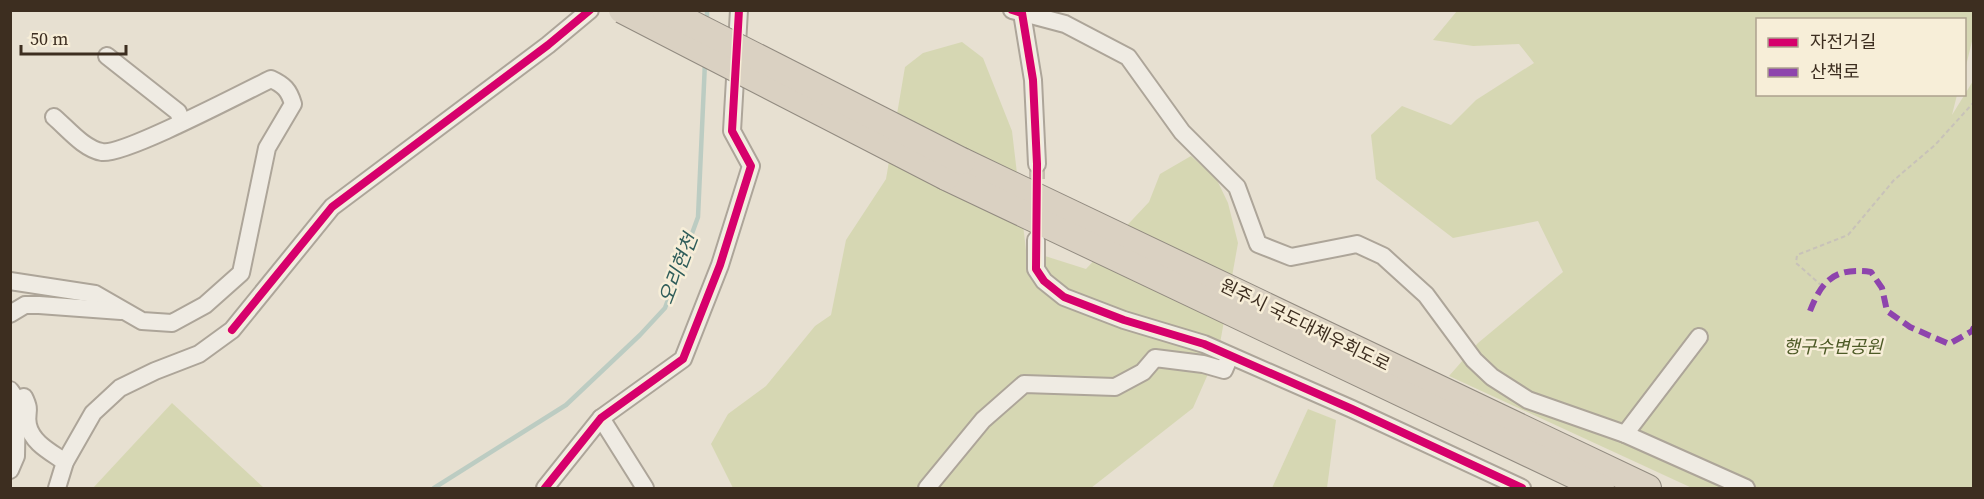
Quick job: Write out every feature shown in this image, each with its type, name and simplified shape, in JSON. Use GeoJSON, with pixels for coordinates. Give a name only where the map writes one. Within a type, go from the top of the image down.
{"type":"FeatureCollection","features":[{"type":"Feature","properties":{"kind":"highway"},"geometry":{"type":"LineString","coordinates":[[622,10],[954,169]]}},
{"type":"Feature","properties":{"kind":"highway"},"geometry":{"type":"LineString","coordinates":[[665,10],[954,169]]}},
{"type":"Feature","properties":{"kind":"highway","name":"원주시 국도대체우회도로"},"geometry":{"type":"LineString","coordinates":[[954,169],[1601,489]]}},
{"type":"Feature","properties":{"kind":"highway","name":"원주시 국도대체우회도로"},"geometry":{"type":"LineString","coordinates":[[954,169],[1648,489]]}},
{"type":"Feature","properties":{"kind":"street"},"geometry":{"type":"LineString","coordinates":[[57,489],[65,462],[93,413],[120,388],[199,354],[232,330],[332,207],[548,45],[590,10]]}},
{"type":"Feature","properties":{"kind":"street"},"geometry":{"type":"LineString","coordinates":[[545,489],[601,418],[683,359],[720,265],[751,166],[732,131],[739,10]]}},
{"type":"Feature","properties":{"kind":"street"},"geometry":{"type":"LineString","coordinates":[[1037,164],[1033,80],[1017,12],[1065,24],[1128,57],[1182,132],[1237,187],[1258,244],[1291,256],[1357,244],[1383,256],[1426,295],[1474,360],[1492,377],[1528,400],[1625,434],[1746,489]]}},
{"type":"Feature","properties":{"kind":"street"},"geometry":{"type":"LineString","coordinates":[[107,56],[178,112],[182,122]]}},
{"type":"Feature","properties":{"kind":"street"},"geometry":{"type":"LineString","coordinates":[[10,280],[95,294],[142,321],[172,323],[205,305],[241,273],[267,148],[293,104],[284,84],[271,79],[133,145],[104,153],[90,149],[54,117]]}},
{"type":"Feature","properties":{"kind":"street"},"geometry":{"type":"LineString","coordinates":[[1036,240],[1036,269],[1044,281],[1064,297],[1124,320],[1204,345],[1352,409],[1522,489]]}},
{"type":"Feature","properties":{"kind":"street"},"geometry":{"type":"LineString","coordinates":[[241,273],[264,291]]}},
{"type":"Feature","properties":{"kind":"street"},"geometry":{"type":"LineString","coordinates":[[10,315],[25,305],[124,311]]}},
{"type":"Feature","properties":{"kind":"street"},"geometry":{"type":"LineString","coordinates":[[1625,434],[1699,337]]}},
{"type":"Feature","properties":{"kind":"street"},"geometry":{"type":"LineString","coordinates":[[927,489],[983,420],[1024,384],[1115,387],[1143,372],[1155,358],[1203,364],[1224,370],[1230,356]]}},
{"type":"Feature","properties":{"kind":"street"},"geometry":{"type":"LineString","coordinates":[[17,394],[30,408],[28,423],[33,439],[65,462]]}},
{"type":"Feature","properties":{"kind":"street"},"geometry":{"type":"LineString","coordinates":[[10,470],[16,456],[17,394]]}},
{"type":"Feature","properties":{"kind":"street"},"geometry":{"type":"LineString","coordinates":[[601,418],[645,489]]}},
{"type":"Feature","properties":{"kind":"path"},"geometry":{"type":"LineString","coordinates":[[1822,286],[1796,263],[1797,255],[1848,235],[1894,180],[1935,145],[1974,102]]}},
{"type":"Feature","properties":{"kind":"green space","name":"행구수변공원"},"geometry":{"type":"Polygon","coordinates":[[[1457,11],[1973,11],[1973,37],[1966,66],[1966,18],[1756,18],[1756,96],[1957,96],[1952,115],[1964,96],[1966,96],[1973,81],[1973,488],[1692,488],[1449,376],[1478,343],[1563,272],[1538,221],[1453,238],[1376,179],[1371,135],[1402,106],[1451,125],[1476,100],[1534,63],[1519,44],[1473,46],[1433,40],[1457,11]]]}},
{"type":"Feature","properties":{"kind":"green space"},"geometry":{"type":"Polygon","coordinates":[[[962,42],[983,58],[1012,131],[1026,250],[1086,269],[1149,202],[1160,174],[1191,156],[1216,178],[1228,203],[1238,243],[1219,349],[1193,408],[1091,488],[733,488],[711,444],[728,414],[766,386],[815,326],[831,315],[846,240],[886,179],[905,67],[923,53],[962,42]]]}},
{"type":"Feature","properties":{"kind":"green space"},"geometry":{"type":"Polygon","coordinates":[[[172,403],[264,488],[93,488],[172,403]]]}},
{"type":"Feature","properties":{"kind":"green space"},"geometry":{"type":"Polygon","coordinates":[[[1308,409],[1336,420],[1327,488],[1272,488],[1308,409]]]}},
{"type":"Feature","properties":{"kind":"waterway","name":"오리현천"},"geometry":{"type":"LineString","coordinates":[[707,10],[707,21]]}},
{"type":"Feature","properties":{"kind":"waterway","name":"오리현천"},"geometry":{"type":"LineString","coordinates":[[434,488],[566,405],[665,308],[698,217],[705,62]]}},
{"type":"Feature","properties":{"kind":"tunnel"},"geometry":{"type":"LineString","coordinates":[[1037,164],[1037,203]]}},
{"type":"Feature","properties":{"kind":"marked path"},"geometry":{"type":"LineString","coordinates":[[1810,311],[1820,291],[1832,278],[1848,272],[1871,272],[1882,288],[1887,311],[1910,327],[1949,344],[1972,331],[1974,327]]}},
{"type":"Feature","properties":{"kind":"cycle path"},"geometry":{"type":"LineString","coordinates":[[232,330],[332,207],[548,45],[590,10]]}},
{"type":"Feature","properties":{"kind":"cycle path"},"geometry":{"type":"LineString","coordinates":[[545,488],[601,418],[683,359],[720,265],[751,166],[732,131],[739,10]]}},
{"type":"Feature","properties":{"kind":"cycle path"},"geometry":{"type":"LineString","coordinates":[[1012,10],[1022,13],[1033,80],[1037,164],[1036,269],[1044,281],[1064,297],[1124,320],[1204,344],[1352,409],[1522,488]]}}]}
